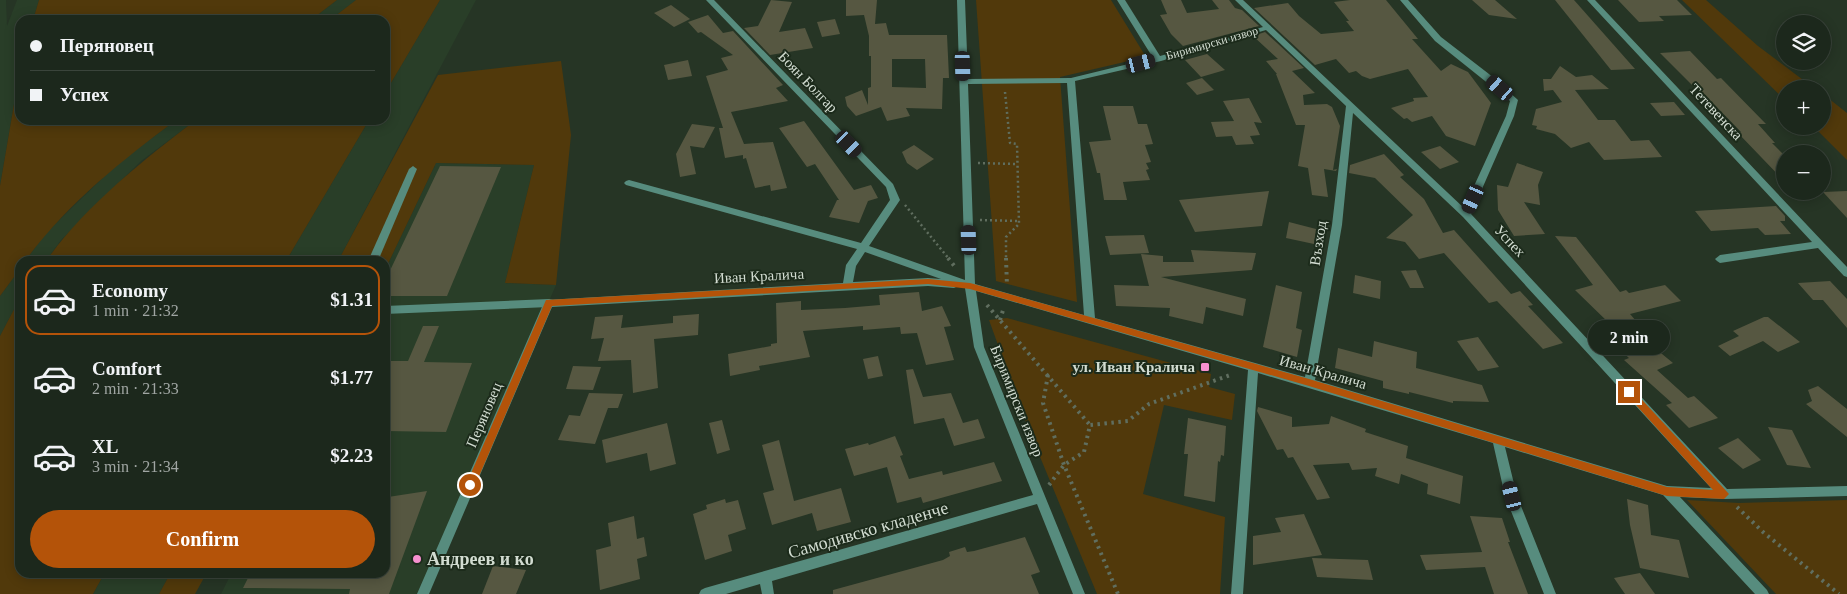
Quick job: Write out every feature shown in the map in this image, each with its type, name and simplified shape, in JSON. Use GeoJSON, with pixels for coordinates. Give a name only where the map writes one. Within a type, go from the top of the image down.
{"type":"FeatureCollection","features":[{"type":"Feature","properties":{"kind":"street","name":"Боян Болгар"},"geometry":{"type":"LineString","coordinates":[[710,0],[890,186]]}},
{"type":"Feature","properties":{"kind":"street","name":"Биримирски извор"},"geometry":{"type":"LineString","coordinates":[[961,0],[970,286],[979,347],[1079,594]]}},
{"type":"Feature","properties":{"kind":"street","name":"Биримирски извор"},"geometry":{"type":"LineString","coordinates":[[1121,0],[1158,59]]}},
{"type":"Feature","properties":{"kind":"street","name":"Успех"},"geometry":{"type":"LineString","coordinates":[[1239,0],[1266,28],[1466,215],[1724,494]]}},
{"type":"Feature","properties":{"kind":"street"},"geometry":{"type":"LineString","coordinates":[[1404,0],[1438,39],[1514,100],[1510,116],[1466,215]]}},
{"type":"Feature","properties":{"kind":"street","name":"Тетевенска"},"geometry":{"type":"LineString","coordinates":[[1591,0],[1847,273]]}},
{"type":"Feature","properties":{"kind":"street","name":"Биримирски извор"},"geometry":{"type":"LineString","coordinates":[[964,82],[1071,80],[1158,59],[1266,28]]}},
{"type":"Feature","properties":{"kind":"street"},"geometry":{"type":"LineString","coordinates":[[1071,80],[1090,321]]}},
{"type":"Feature","properties":{"kind":"street","name":"Възход"},"geometry":{"type":"LineString","coordinates":[[1309,383],[1336,226],[1350,106]]}},
{"type":"Feature","properties":{"kind":"street"},"geometry":{"type":"LineString","coordinates":[[375,256],[413,169]]}},
{"type":"Feature","properties":{"kind":"street","name":"Иван Кралича"},"geometry":{"type":"LineString","coordinates":[[629,183],[861,247],[970,286],[1253,366],[1667,492]]}},
{"type":"Feature","properties":{"kind":"street"},"geometry":{"type":"LineString","coordinates":[[847,286],[851,265],[861,247],[894,200],[890,186]]}},
{"type":"Feature","properties":{"kind":"street"},"geometry":{"type":"LineString","coordinates":[[1720,259],[1820,244]]}},
{"type":"Feature","properties":{"kind":"street","name":"Иван Кралича"},"geometry":{"type":"LineString","coordinates":[[390,310],[928,282],[970,286]]}},
{"type":"Feature","properties":{"kind":"street","name":"Перяновец"},"geometry":{"type":"LineString","coordinates":[[423,594],[549,303]]}},
{"type":"Feature","properties":{"kind":"street"},"geometry":{"type":"LineString","coordinates":[[1237,594],[1253,366]]}},
{"type":"Feature","properties":{"kind":"street"},"geometry":{"type":"LineString","coordinates":[[1498,439],[1512,496],[1550,594]]}},
{"type":"Feature","properties":{"kind":"street"},"geometry":{"type":"LineString","coordinates":[[1667,492],[1724,494],[1847,491]]}},
{"type":"Feature","properties":{"kind":"street"},"geometry":{"type":"LineString","coordinates":[[1667,492],[1763,594]]}},
{"type":"Feature","properties":{"kind":"street","name":"Самодивско кладенче"},"geometry":{"type":"LineString","coordinates":[[705,594],[1040,498]]}},
{"type":"Feature","properties":{"kind":"street"},"geometry":{"type":"LineString","coordinates":[[765,577],[768,594]]}},
{"type":"Feature","properties":{"kind":"path"},"geometry":{"type":"LineString","coordinates":[[1000,321],[1007,297],[1006,237],[1020,224],[1017,144],[1010,143],[1004,82]]}},
{"type":"Feature","properties":{"kind":"path"},"geometry":{"type":"LineString","coordinates":[[966,163],[1018,164]]}},
{"type":"Feature","properties":{"kind":"path"},"geometry":{"type":"LineString","coordinates":[[890,186],[970,286],[1090,424]]}},
{"type":"Feature","properties":{"kind":"path"},"geometry":{"type":"LineString","coordinates":[[968,220],[1019,221]]}},
{"type":"Feature","properties":{"kind":"path"},"geometry":{"type":"LineString","coordinates":[[1090,424],[1128,421],[1149,404],[1253,366]]}},
{"type":"Feature","properties":{"kind":"path"},"geometry":{"type":"LineString","coordinates":[[1048,375],[1043,403],[1064,465],[1118,594]]}},
{"type":"Feature","properties":{"kind":"path"},"geometry":{"type":"LineString","coordinates":[[1040,498],[1064,465],[1084,452],[1090,424]]}},
{"type":"Feature","properties":{"kind":"path"},"geometry":{"type":"LineString","coordinates":[[1724,494],[1764,532],[1839,594]]}},
{"type":"Feature","properties":{"kind":"shaded area"},"geometry":{"type":"Polygon","coordinates":[[[0,0],[6,0],[7,26],[17,0],[39,0],[34,15],[15,15],[15,98],[0,186],[0,0]]]}},
{"type":"Feature","properties":{"kind":"shaded area"},"geometry":{"type":"Polygon","coordinates":[[[39,0],[337,0],[318,15],[34,15],[39,0]]]}},
{"type":"Feature","properties":{"kind":"shaded area"},"geometry":{"type":"Polygon","coordinates":[[[337,0],[356,0],[336,15],[318,15],[337,0]]]}},
{"type":"Feature","properties":{"kind":"shaded area"},"geometry":{"type":"Polygon","coordinates":[[[356,0],[440,0],[390,85],[390,15],[336,15],[356,0]]]}},
{"type":"Feature","properties":{"kind":"shaded area"},"geometry":{"type":"Polygon","coordinates":[[[440,0],[476,0],[341,256],[289,256],[366,125],[390,125],[390,85],[440,0]]]}},
{"type":"Feature","properties":{"kind":"shaded area"},"geometry":{"type":"Polygon","coordinates":[[[976,0],[1111,0],[1146,57],[1060,77],[1077,302],[996,281],[976,0]]]}},
{"type":"Feature","properties":{"kind":"shaded area"},"geometry":{"type":"Polygon","coordinates":[[[1682,0],[1706,0],[1776,60],[1776,70],[1790,70],[1803,80],[1776,80],[1776,91],[1682,0]]]}},
{"type":"Feature","properties":{"kind":"shaded area"},"geometry":{"type":"Polygon","coordinates":[[[561,61],[571,135],[556,285],[505,283],[534,165],[436,163],[390,260],[390,256],[341,256],[438,75],[561,61]]]}},
{"type":"Feature","properties":{"kind":"shaded area"},"geometry":{"type":"Polygon","coordinates":[[[15,98],[15,125],[170,125],[76,202],[29,256],[15,256],[15,276],[0,296],[0,186],[15,98]]]}},
{"type":"Feature","properties":{"kind":"shaded area"},"geometry":{"type":"Polygon","coordinates":[[[1831,100],[1847,113],[1847,160],[1822,135],[1831,135],[1831,100]]]}},
{"type":"Feature","properties":{"kind":"shaded area"},"geometry":{"type":"Polygon","coordinates":[[[169,125],[189,125],[141,161],[61,240],[50,256],[29,256],[46,233],[116,165],[169,125]]]}},
{"type":"Feature","properties":{"kind":"shaded area"},"geometry":{"type":"Polygon","coordinates":[[[190,125],[366,125],[289,256],[50,256],[96,203],[156,151],[190,125]]]}},
{"type":"Feature","properties":{"kind":"shaded area"},"geometry":{"type":"Polygon","coordinates":[[[436,163],[534,165],[505,283],[556,285],[423,594],[221,594],[229,578],[390,578],[390,260],[436,163]]]}},
{"type":"Feature","properties":{"kind":"shaded area"},"geometry":{"type":"Polygon","coordinates":[[[15,276],[15,308],[0,336],[0,296],[15,276]]]}},
{"type":"Feature","properties":{"kind":"shaded area"},"geometry":{"type":"Polygon","coordinates":[[[15,308],[15,578],[102,578],[93,594],[0,594],[0,336],[15,308]]]}},
{"type":"Feature","properties":{"kind":"shaded area"},"geometry":{"type":"Polygon","coordinates":[[[1007,318],[1211,374],[1209,387],[1235,394],[1232,420],[1164,405],[1143,494],[1225,517],[1220,594],[1097,594],[1028,428],[989,320],[1007,318]]]}},
{"type":"Feature","properties":{"kind":"shaded area"},"geometry":{"type":"Polygon","coordinates":[[[1687,500],[1739,503],[1847,500],[1847,594],[1776,594],[1687,500]]]}},
{"type":"Feature","properties":{"kind":"shaded area"},"geometry":{"type":"Polygon","coordinates":[[[102,578],[168,578],[159,594],[93,594],[102,578]]]}},
{"type":"Feature","properties":{"kind":"shaded area"},"geometry":{"type":"Polygon","coordinates":[[[168,578],[204,578],[195,594],[159,594],[168,578]]]}},
{"type":"Feature","properties":{"kind":"building"},"geometry":{"type":"Polygon","coordinates":[[[771,0],[792,2],[779,32],[805,28],[813,48],[770,55],[744,28],[758,26],[771,0]]]}},
{"type":"Feature","properties":{"kind":"building"},"geometry":{"type":"Polygon","coordinates":[[[846,0],[877,0],[875,24],[886,23],[889,35],[947,35],[949,78],[943,78],[942,109],[906,108],[910,116],[887,121],[881,107],[856,116],[847,106],[845,97],[862,90],[868,105],[868,88],[871,87],[869,36],[864,15],[846,16],[846,0]],[[892,59],[892,87],[926,88],[925,59],[892,59]]]}},
{"type":"Feature","properties":{"kind":"building"},"geometry":{"type":"Polygon","coordinates":[[[1161,0],[1181,0],[1187,13],[1219,9],[1212,0],[1229,0],[1235,8],[1242,10],[1259,26],[1183,46],[1171,34],[1160,15],[1167,14],[1161,0]]]}},
{"type":"Feature","properties":{"kind":"building"},"geometry":{"type":"Polygon","coordinates":[[[1386,0],[1418,39],[1412,39],[1441,71],[1451,64],[1468,72],[1491,103],[1475,146],[1446,136],[1432,116],[1412,122],[1407,118],[1404,119],[1391,108],[1414,101],[1413,98],[1428,97],[1408,69],[1370,79],[1356,71],[1349,73],[1336,59],[1315,65],[1254,8],[1288,3],[1299,16],[1321,34],[1354,31],[1346,21],[1349,21],[1334,2],[1386,0]]]}},
{"type":"Feature","properties":{"kind":"building"},"geometry":{"type":"Polygon","coordinates":[[[1472,0],[1495,0],[1517,19],[1489,15],[1472,0]]]}},
{"type":"Feature","properties":{"kind":"building"},"geometry":{"type":"Polygon","coordinates":[[[1555,0],[1574,0],[1635,69],[1611,70],[1555,0]]]}},
{"type":"Feature","properties":{"kind":"building"},"geometry":{"type":"Polygon","coordinates":[[[1618,0],[1677,0],[1692,15],[1659,16],[1664,21],[1639,22],[1618,0]]]}},
{"type":"Feature","properties":{"kind":"building"},"geometry":{"type":"Polygon","coordinates":[[[671,5],[690,19],[674,27],[654,13],[671,5]]]}},
{"type":"Feature","properties":{"kind":"building"},"geometry":{"type":"Polygon","coordinates":[[[708,15],[723,33],[733,31],[783,85],[776,88],[788,101],[731,112],[744,144],[773,142],[787,188],[771,191],[770,185],[755,188],[746,158],[743,159],[743,155],[725,158],[719,128],[723,128],[706,76],[728,70],[721,58],[733,55],[701,32],[698,33],[688,22],[708,15]]]}},
{"type":"Feature","properties":{"kind":"building"},"geometry":{"type":"Polygon","coordinates":[[[835,19],[840,34],[822,37],[817,22],[835,19]]]}},
{"type":"Feature","properties":{"kind":"building"},"geometry":{"type":"Polygon","coordinates":[[[1265,32],[1304,68],[1292,71],[1315,93],[1303,95],[1304,105],[1327,104],[1332,107],[1340,126],[1333,170],[1337,169],[1336,171],[1324,169],[1328,197],[1312,195],[1308,168],[1298,166],[1305,125],[1296,125],[1277,74],[1266,61],[1278,59],[1253,36],[1265,32]]]}},
{"type":"Feature","properties":{"kind":"building"},"geometry":{"type":"Polygon","coordinates":[[[1690,51],[1717,79],[1721,78],[1766,124],[1758,124],[1775,143],[1772,143],[1776,147],[1776,173],[1737,132],[1741,132],[1660,53],[1690,51]]]}},
{"type":"Feature","properties":{"kind":"building"},"geometry":{"type":"Polygon","coordinates":[[[1207,54],[1225,70],[1201,77],[1185,60],[1207,54]]]}},
{"type":"Feature","properties":{"kind":"building"},"geometry":{"type":"Polygon","coordinates":[[[688,60],[692,76],[668,80],[664,65],[688,60]]]}},
{"type":"Feature","properties":{"kind":"building"},"geometry":{"type":"Polygon","coordinates":[[[1560,66],[1576,77],[1592,75],[1609,89],[1575,90],[1598,120],[1615,120],[1631,141],[1649,140],[1662,157],[1604,160],[1589,142],[1571,148],[1555,134],[1536,129],[1537,126],[1532,125],[1536,109],[1562,102],[1553,90],[1544,91],[1543,79],[1551,79],[1560,66]]]}},
{"type":"Feature","properties":{"kind":"building"},"geometry":{"type":"Polygon","coordinates":[[[1202,78],[1214,90],[1197,95],[1186,83],[1202,78]]]}},
{"type":"Feature","properties":{"kind":"building"},"geometry":{"type":"Polygon","coordinates":[[[1249,98],[1262,123],[1254,122],[1260,135],[1250,136],[1254,144],[1236,145],[1232,136],[1216,137],[1211,122],[1234,121],[1223,101],[1249,98]]]}},
{"type":"Feature","properties":{"kind":"building"},"geometry":{"type":"Polygon","coordinates":[[[1674,102],[1685,115],[1661,116],[1650,103],[1674,102]]]}},
{"type":"Feature","properties":{"kind":"building"},"geometry":{"type":"Polygon","coordinates":[[[1103,106],[1133,106],[1138,124],[1147,124],[1153,144],[1145,145],[1151,162],[1146,163],[1149,169],[1146,170],[1150,180],[1123,182],[1127,200],[1104,200],[1100,173],[1097,173],[1089,142],[1111,140],[1103,106]]]}},
{"type":"Feature","properties":{"kind":"building"},"geometry":{"type":"Polygon","coordinates":[[[804,121],[854,190],[871,185],[878,198],[868,201],[859,223],[829,217],[837,200],[839,200],[815,164],[807,167],[779,128],[804,121]]]}},
{"type":"Feature","properties":{"kind":"building"},"geometry":{"type":"Polygon","coordinates":[[[692,124],[715,127],[704,148],[690,146],[696,174],[680,177],[676,154],[692,124]]]}},
{"type":"Feature","properties":{"kind":"building"},"geometry":{"type":"Polygon","coordinates":[[[914,145],[934,159],[917,170],[907,163],[902,152],[914,145]]]}},
{"type":"Feature","properties":{"kind":"building"},"geometry":{"type":"Polygon","coordinates":[[[1440,146],[1459,162],[1440,169],[1421,152],[1440,146]]]}},
{"type":"Feature","properties":{"kind":"building"},"geometry":{"type":"Polygon","coordinates":[[[1384,154],[1404,175],[1400,177],[1424,199],[1443,233],[1454,230],[1511,294],[1520,291],[1533,305],[1528,306],[1563,343],[1543,349],[1497,301],[1489,303],[1444,253],[1419,259],[1405,242],[1386,238],[1413,215],[1375,178],[1349,173],[1350,165],[1384,154]]]}},
{"type":"Feature","properties":{"kind":"building"},"geometry":{"type":"Polygon","coordinates":[[[1517,163],[1543,172],[1538,185],[1540,205],[1524,202],[1545,234],[1514,236],[1498,210],[1497,185],[1508,187],[1517,163]]]}},
{"type":"Feature","properties":{"kind":"building"},"geometry":{"type":"Polygon","coordinates":[[[440,166],[501,167],[447,296],[390,296],[390,271],[440,166]]]}},
{"type":"Feature","properties":{"kind":"building"},"geometry":{"type":"Polygon","coordinates":[[[1269,191],[1262,226],[1195,232],[1179,200],[1269,191]]]}},
{"type":"Feature","properties":{"kind":"building"},"geometry":{"type":"Polygon","coordinates":[[[1847,191],[1847,218],[1830,200],[1831,192],[1847,191]]]}},
{"type":"Feature","properties":{"kind":"building"},"geometry":{"type":"Polygon","coordinates":[[[1776,206],[1785,216],[1785,221],[1780,221],[1791,234],[1765,235],[1758,228],[1711,231],[1695,211],[1776,206]]]}},
{"type":"Feature","properties":{"kind":"building"},"geometry":{"type":"Polygon","coordinates":[[[1289,222],[1316,229],[1314,244],[1286,238],[1289,222]]]}},
{"type":"Feature","properties":{"kind":"building"},"geometry":{"type":"Polygon","coordinates":[[[1144,235],[1149,253],[1110,255],[1105,236],[1144,235]]]}},
{"type":"Feature","properties":{"kind":"building"},"geometry":{"type":"Polygon","coordinates":[[[1555,236],[1576,237],[1620,292],[1626,290],[1629,293],[1665,285],[1681,301],[1630,314],[1649,336],[1652,335],[1663,347],[1656,349],[1673,363],[1657,370],[1688,398],[1694,396],[1718,418],[1689,428],[1666,405],[1672,403],[1624,360],[1629,358],[1601,332],[1609,329],[1605,326],[1610,324],[1575,290],[1593,285],[1555,236]]]}},
{"type":"Feature","properties":{"kind":"building"},"geometry":{"type":"Polygon","coordinates":[[[1191,250],[1256,253],[1252,270],[1161,277],[1246,299],[1243,316],[1206,307],[1203,324],[1169,316],[1170,308],[1116,306],[1114,285],[1149,286],[1141,254],[1163,256],[1163,262],[1194,262],[1191,250]]]}},
{"type":"Feature","properties":{"kind":"building"},"geometry":{"type":"Polygon","coordinates":[[[1416,270],[1424,288],[1410,288],[1401,271],[1416,270]]]}},
{"type":"Feature","properties":{"kind":"building"},"geometry":{"type":"Polygon","coordinates":[[[1355,275],[1381,281],[1380,299],[1353,293],[1355,275]]]}},
{"type":"Feature","properties":{"kind":"building"},"geometry":{"type":"Polygon","coordinates":[[[1830,281],[1847,299],[1847,328],[1823,300],[1813,300],[1798,283],[1830,281]]]}},
{"type":"Feature","properties":{"kind":"building"},"geometry":{"type":"Polygon","coordinates":[[[1276,285],[1302,292],[1296,328],[1302,330],[1297,357],[1263,347],[1276,285]]]}},
{"type":"Feature","properties":{"kind":"building"},"geometry":{"type":"Polygon","coordinates":[[[919,292],[922,311],[942,306],[951,326],[944,327],[954,360],[926,365],[917,333],[901,334],[900,327],[863,330],[863,326],[803,331],[810,357],[759,366],[760,370],[730,376],[728,354],[771,346],[771,344],[777,343],[776,303],[801,301],[801,310],[845,308],[880,305],[879,295],[919,292]]]}},
{"type":"Feature","properties":{"kind":"building"},"geometry":{"type":"Polygon","coordinates":[[[699,314],[698,335],[654,339],[658,388],[633,393],[631,360],[598,361],[604,338],[591,339],[595,317],[623,315],[621,328],[673,323],[673,316],[699,314]]]}},
{"type":"Feature","properties":{"kind":"building"},"geometry":{"type":"Polygon","coordinates":[[[1768,317],[1800,342],[1778,352],[1763,341],[1730,356],[1718,346],[1739,336],[1733,331],[1768,317]]]}},
{"type":"Feature","properties":{"kind":"building"},"geometry":{"type":"Polygon","coordinates":[[[423,326],[439,326],[424,362],[472,363],[446,432],[390,431],[390,361],[408,361],[423,326]]]}},
{"type":"Feature","properties":{"kind":"building"},"geometry":{"type":"Polygon","coordinates":[[[1478,337],[1499,367],[1478,371],[1457,341],[1478,337]]]}},
{"type":"Feature","properties":{"kind":"building"},"geometry":{"type":"Polygon","coordinates":[[[1374,341],[1417,352],[1416,368],[1482,385],[1489,402],[1453,401],[1453,403],[1409,392],[1409,394],[1383,388],[1383,381],[1335,368],[1338,348],[1372,357],[1374,341]]]}},
{"type":"Feature","properties":{"kind":"building"},"geometry":{"type":"Polygon","coordinates":[[[878,356],[883,376],[868,379],[863,359],[878,356]]]}},
{"type":"Feature","properties":{"kind":"building"},"geometry":{"type":"Polygon","coordinates":[[[573,366],[601,367],[593,390],[566,389],[573,366]]]}},
{"type":"Feature","properties":{"kind":"building"},"geometry":{"type":"Polygon","coordinates":[[[913,369],[923,397],[951,393],[963,423],[978,419],[985,438],[954,446],[944,418],[914,424],[906,370],[913,369]]]}},
{"type":"Feature","properties":{"kind":"building"},"geometry":{"type":"Polygon","coordinates":[[[1818,386],[1847,409],[1847,437],[1806,404],[1812,401],[1808,390],[1818,386]]]}},
{"type":"Feature","properties":{"kind":"building"},"geometry":{"type":"Polygon","coordinates":[[[589,393],[623,394],[618,408],[608,408],[595,444],[558,440],[569,415],[580,416],[589,393]]]}},
{"type":"Feature","properties":{"kind":"building"},"geometry":{"type":"Polygon","coordinates":[[[1258,407],[1292,417],[1292,427],[1329,424],[1331,416],[1366,429],[1365,432],[1408,446],[1406,458],[1463,476],[1460,504],[1427,494],[1428,484],[1401,474],[1399,484],[1375,476],[1377,468],[1352,470],[1349,463],[1313,465],[1330,498],[1317,500],[1293,457],[1288,458],[1283,449],[1277,450],[1257,411],[1258,407]]]}},
{"type":"Feature","properties":{"kind":"building"},"geometry":{"type":"Polygon","coordinates":[[[1188,418],[1226,426],[1224,456],[1221,455],[1220,462],[1218,461],[1215,502],[1184,496],[1188,454],[1184,454],[1188,418]]]}},
{"type":"Feature","properties":{"kind":"building"},"geometry":{"type":"Polygon","coordinates":[[[722,420],[730,450],[717,454],[709,423],[722,420]]]}},
{"type":"Feature","properties":{"kind":"building"},"geometry":{"type":"Polygon","coordinates":[[[667,423],[676,464],[650,471],[647,453],[606,463],[602,440],[667,423]]]}},
{"type":"Feature","properties":{"kind":"building"},"geometry":{"type":"Polygon","coordinates":[[[1768,427],[1792,430],[1811,468],[1787,465],[1768,427]]]}},
{"type":"Feature","properties":{"kind":"building"},"geometry":{"type":"Polygon","coordinates":[[[895,436],[903,455],[900,456],[909,479],[942,471],[943,475],[994,462],[1002,481],[923,503],[921,497],[897,503],[887,467],[854,476],[845,449],[868,443],[869,445],[895,436]]]}},
{"type":"Feature","properties":{"kind":"building"},"geometry":{"type":"Polygon","coordinates":[[[1738,438],[1761,460],[1743,469],[1718,448],[1738,438]]]}},
{"type":"Feature","properties":{"kind":"building"},"geometry":{"type":"Polygon","coordinates":[[[779,440],[794,501],[841,488],[851,522],[817,531],[812,513],[772,525],[763,493],[774,490],[762,445],[779,440]]]}},
{"type":"Feature","properties":{"kind":"building"},"geometry":{"type":"Polygon","coordinates":[[[427,491],[389,594],[349,594],[350,589],[243,588],[248,578],[390,578],[390,497],[427,491]]]}},
{"type":"Feature","properties":{"kind":"building"},"geometry":{"type":"Polygon","coordinates":[[[725,499],[726,503],[738,500],[746,529],[728,535],[732,551],[705,560],[693,514],[707,509],[706,505],[725,499]]]}},
{"type":"Feature","properties":{"kind":"building"},"geometry":{"type":"Polygon","coordinates":[[[1627,499],[1648,505],[1651,535],[1679,540],[1689,578],[1640,568],[1630,525],[1627,499]]]}},
{"type":"Feature","properties":{"kind":"building"},"geometry":{"type":"Polygon","coordinates":[[[1304,514],[1322,555],[1253,565],[1253,536],[1281,532],[1275,518],[1304,514]]]}},
{"type":"Feature","properties":{"kind":"building"},"geometry":{"type":"Polygon","coordinates":[[[634,516],[637,539],[644,537],[647,556],[637,559],[640,579],[600,590],[596,550],[611,546],[608,523],[634,516]]]}},
{"type":"Feature","properties":{"kind":"building"},"geometry":{"type":"Polygon","coordinates":[[[1470,516],[1502,518],[1510,542],[1508,542],[1528,594],[1494,594],[1485,567],[1426,570],[1420,555],[1482,552],[1470,516]]]}},
{"type":"Feature","properties":{"kind":"building"},"geometry":{"type":"Polygon","coordinates":[[[1025,537],[1040,572],[1031,575],[1039,594],[833,594],[833,590],[943,560],[950,556],[949,552],[965,547],[967,552],[974,551],[1025,537]]]}},
{"type":"Feature","properties":{"kind":"building"},"geometry":{"type":"Polygon","coordinates":[[[1312,558],[1368,560],[1373,580],[1317,577],[1312,558]]]}},
{"type":"Feature","properties":{"kind":"building"},"geometry":{"type":"Polygon","coordinates":[[[493,566],[526,570],[516,594],[482,594],[493,566]]]}},
{"type":"Feature","properties":{"kind":"building"},"geometry":{"type":"Polygon","coordinates":[[[1640,573],[1655,594],[1625,594],[1614,578],[1640,573]]]}},
{"type":"Feature","properties":{"kind":"place","name":"ул. Иван Кралича"},"geometry":{"type":"Point","coordinates":[1205,367]}},
{"type":"Feature","properties":{"kind":"place","name":"Андреев и ко"},"geometry":{"type":"Point","coordinates":[417,559]}},
{"type":"Feature","properties":{"kind":"route"},"geometry":{"type":"LineString","coordinates":[[470,485],[549,303],[928,282],[970,286],[1309,383],[1667,492],[1724,494],[1629,392]]}}]}
